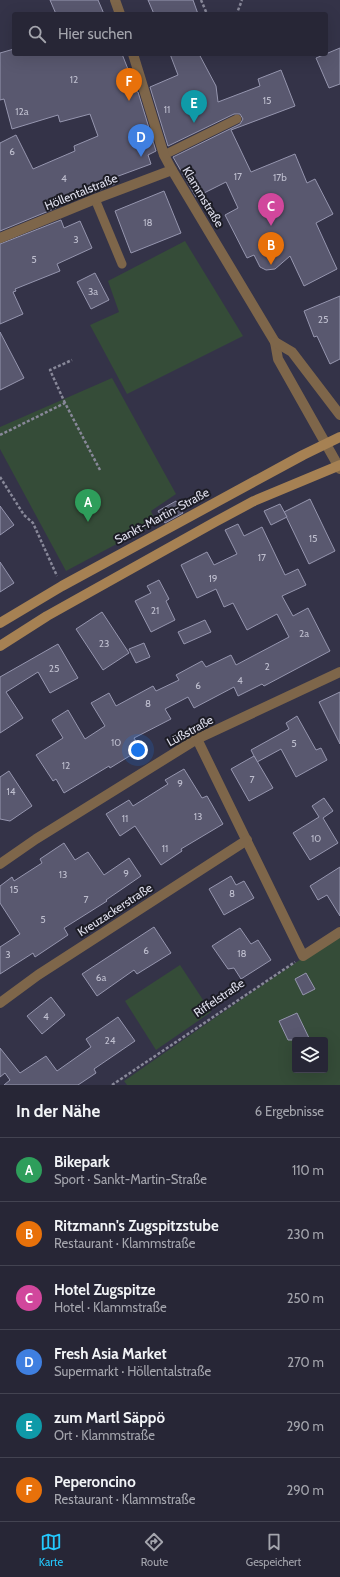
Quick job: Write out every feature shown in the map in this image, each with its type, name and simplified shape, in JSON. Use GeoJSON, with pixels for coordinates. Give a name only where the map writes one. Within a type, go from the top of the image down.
{"type":"FeatureCollection","features":[{"type":"Feature","properties":{"kind":"main road","name":"Sankt-Martin-Straße"},"geometry":{"type":"LineString","coordinates":[[0,623],[62,586],[325,444],[340,438]]}},
{"type":"Feature","properties":{"kind":"main road"},"geometry":{"type":"LineString","coordinates":[[0,646],[47,616],[254,501],[339,467]]}},
{"type":"Feature","properties":{"kind":"street"},"geometry":{"type":"LineString","coordinates":[[115,0],[119,12]]}},
{"type":"Feature","properties":{"kind":"street","name":"Klammstraße"},"geometry":{"type":"LineString","coordinates":[[134,56],[164,155],[274,342],[278,359],[339,467]]}},
{"type":"Feature","properties":{"kind":"street","name":"Höllentalstraße"},"geometry":{"type":"LineString","coordinates":[[0,238],[95,199],[172,170]]}},
{"type":"Feature","properties":{"kind":"street"},"geometry":{"type":"LineString","coordinates":[[274,342],[292,352],[340,415]]}},
{"type":"Feature","properties":{"kind":"street","name":"Lüßstraße"},"geometry":{"type":"LineString","coordinates":[[0,864],[36,839],[197,739],[340,672]]}},
{"type":"Feature","properties":{"kind":"street"},"geometry":{"type":"LineString","coordinates":[[197,739],[303,956],[340,932]]}},
{"type":"Feature","properties":{"kind":"street","name":"Kreuzackerstraße"},"geometry":{"type":"LineString","coordinates":[[0,1003],[38,975],[247,840]]}},
{"type":"Feature","properties":{"kind":"lane"},"geometry":{"type":"LineString","coordinates":[[164,155],[237,119]]}},
{"type":"Feature","properties":{"kind":"lane"},"geometry":{"type":"LineString","coordinates":[[95,199],[122,264]]}},
{"type":"Feature","properties":{"kind":"path"},"geometry":{"type":"LineString","coordinates":[[201,0],[206,12]]}},
{"type":"Feature","properties":{"kind":"path"},"geometry":{"type":"LineString","coordinates":[[237,12],[242,0]]}},
{"type":"Feature","properties":{"kind":"path"},"geometry":{"type":"LineString","coordinates":[[72,360],[50,370],[65,403],[100,470]]}},
{"type":"Feature","properties":{"kind":"path"},"geometry":{"type":"LineString","coordinates":[[0,435],[65,403]]}},
{"type":"Feature","properties":{"kind":"path"},"geometry":{"type":"LineString","coordinates":[[0,477],[24,515],[33,523],[62,586]]}},
{"type":"Feature","properties":{"kind":"path","name":"Riffelstraße"},"geometry":{"type":"LineString","coordinates":[[112,1085],[303,956]]}},
{"type":"Feature","properties":{"kind":"green space"},"geometry":{"type":"Polygon","coordinates":[[[185,241],[243,336],[127,394],[90,325],[119,312],[108,281],[185,241]]]}},
{"type":"Feature","properties":{"kind":"green space"},"geometry":{"type":"Polygon","coordinates":[[[112,378],[176,494],[151,511],[156,523],[66,571],[0,449],[0,427],[112,378]]]}},
{"type":"Feature","properties":{"kind":"green space"},"geometry":{"type":"Polygon","coordinates":[[[340,933],[340,1085],[127,1085],[124,1081],[340,933]]]}},
{"type":"Feature","properties":{"kind":"green space"},"geometry":{"type":"Polygon","coordinates":[[[180,965],[211,1012],[156,1050],[125,1001],[180,965]]]}},
{"type":"Feature","properties":{"kind":"building"},"geometry":{"type":"Polygon","coordinates":[[[50,0],[98,0],[103,12],[55,12],[50,0]]]}},
{"type":"Feature","properties":{"kind":"building"},"geometry":{"type":"Polygon","coordinates":[[[148,0],[193,0],[197,12],[153,12],[148,0]]]}},
{"type":"Feature","properties":{"kind":"building"},"geometry":{"type":"Polygon","coordinates":[[[340,48],[340,84],[329,88],[316,58],[328,56],[328,53],[340,48]]]}},
{"type":"Feature","properties":{"kind":"building"},"geometry":{"type":"Polygon","coordinates":[[[12,50],[12,56],[123,56],[138,92],[156,151],[148,155],[151,164],[113,178],[115,184],[95,192],[93,186],[54,204],[56,208],[0,231],[0,143],[16,135],[33,169],[75,151],[74,146],[98,136],[90,114],[60,122],[58,115],[12,129],[4,99],[0,100],[0,53],[12,50]]]}},
{"type":"Feature","properties":{"kind":"building"},"geometry":{"type":"Polygon","coordinates":[[[171,56],[200,56],[216,86],[218,102],[260,86],[258,79],[281,70],[295,106],[231,130],[251,172],[295,154],[307,183],[315,179],[333,214],[316,223],[337,269],[304,286],[290,256],[275,269],[266,270],[260,267],[254,255],[247,258],[225,215],[238,208],[226,182],[196,197],[173,157],[240,124],[243,119],[240,114],[234,114],[168,146],[150,87],[178,75],[171,56]]]}},
{"type":"Feature","properties":{"kind":"building"},"geometry":{"type":"Polygon","coordinates":[[[164,191],[181,233],[131,253],[115,211],[164,191]]]}},
{"type":"Feature","properties":{"kind":"building"},"geometry":{"type":"Polygon","coordinates":[[[61,220],[64,228],[80,221],[92,248],[57,264],[60,271],[15,289],[16,291],[13,292],[23,314],[0,324],[0,244],[61,220]]]}},
{"type":"Feature","properties":{"kind":"building"},"geometry":{"type":"Polygon","coordinates":[[[95,273],[109,300],[91,309],[77,282],[95,273]]]}},
{"type":"Feature","properties":{"kind":"building"},"geometry":{"type":"Polygon","coordinates":[[[340,296],[340,359],[330,364],[317,336],[314,337],[304,311],[340,296]]]}},
{"type":"Feature","properties":{"kind":"building"},"geometry":{"type":"Polygon","coordinates":[[[0,332],[24,378],[0,390],[0,332]]]}},
{"type":"Feature","properties":{"kind":"building"},"geometry":{"type":"Polygon","coordinates":[[[310,499],[335,551],[309,564],[284,512],[310,499]]]}},
{"type":"Feature","properties":{"kind":"building"},"geometry":{"type":"Polygon","coordinates":[[[176,501],[183,513],[165,523],[158,511],[176,501]]]}},
{"type":"Feature","properties":{"kind":"building"},"geometry":{"type":"Polygon","coordinates":[[[280,504],[287,517],[271,525],[264,511],[280,504]]]}},
{"type":"Feature","properties":{"kind":"building"},"geometry":{"type":"Polygon","coordinates":[[[0,506],[14,525],[0,535],[0,506]]]}},
{"type":"Feature","properties":{"kind":"building"},"geometry":{"type":"Polygon","coordinates":[[[238,524],[244,536],[262,527],[285,575],[298,569],[306,585],[282,596],[293,616],[308,608],[330,651],[264,686],[262,684],[238,696],[234,687],[194,708],[188,697],[165,709],[171,719],[134,738],[141,749],[64,793],[56,779],[53,781],[36,755],[63,738],[52,720],[68,710],[85,739],[105,726],[91,703],[109,693],[116,706],[153,686],[156,691],[179,680],[176,675],[202,661],[206,667],[231,655],[236,665],[289,637],[277,614],[247,630],[233,603],[224,607],[216,589],[197,598],[181,565],[207,552],[214,565],[237,554],[225,530],[238,524]]]}},
{"type":"Feature","properties":{"kind":"building"},"geometry":{"type":"Polygon","coordinates":[[[0,562],[14,583],[0,592],[0,562]]]}},
{"type":"Feature","properties":{"kind":"building"},"geometry":{"type":"Polygon","coordinates":[[[159,580],[169,599],[166,601],[175,620],[151,632],[135,601],[151,593],[147,586],[159,580]]]}},
{"type":"Feature","properties":{"kind":"building"},"geometry":{"type":"Polygon","coordinates":[[[102,612],[129,653],[103,670],[76,629],[102,612]]]}},
{"type":"Feature","properties":{"kind":"building"},"geometry":{"type":"Polygon","coordinates":[[[205,620],[211,632],[184,644],[178,632],[205,620]]]}},
{"type":"Feature","properties":{"kind":"building"},"geometry":{"type":"Polygon","coordinates":[[[144,643],[150,657],[136,663],[129,649],[144,643]]]}},
{"type":"Feature","properties":{"kind":"building"},"geometry":{"type":"Polygon","coordinates":[[[58,644],[78,678],[50,693],[38,672],[6,692],[23,718],[0,733],[0,677],[58,644]]]}},
{"type":"Feature","properties":{"kind":"building"},"geometry":{"type":"Polygon","coordinates":[[[340,692],[340,744],[319,702],[340,692]]]}},
{"type":"Feature","properties":{"kind":"building"},"geometry":{"type":"Polygon","coordinates":[[[297,716],[316,750],[321,748],[327,760],[296,777],[281,749],[257,762],[251,750],[289,729],[286,723],[297,716]]]}},
{"type":"Feature","properties":{"kind":"building"},"geometry":{"type":"Polygon","coordinates":[[[254,756],[273,788],[249,801],[231,769],[254,756]]]}},
{"type":"Feature","properties":{"kind":"building"},"geometry":{"type":"Polygon","coordinates":[[[184,769],[202,798],[207,796],[223,824],[181,849],[182,851],[161,865],[135,826],[120,836],[106,814],[129,800],[133,806],[168,784],[165,780],[184,769]]]}},
{"type":"Feature","properties":{"kind":"building"},"geometry":{"type":"Polygon","coordinates":[[[9,771],[32,806],[10,821],[0,819],[0,777],[9,771]]]}},
{"type":"Feature","properties":{"kind":"building"},"geometry":{"type":"Polygon","coordinates":[[[324,798],[333,811],[323,818],[338,843],[310,860],[293,833],[319,817],[312,806],[324,798]]]}},
{"type":"Feature","properties":{"kind":"building"},"geometry":{"type":"Polygon","coordinates":[[[64,843],[75,860],[88,852],[104,875],[129,858],[141,876],[106,900],[107,901],[64,928],[68,935],[35,957],[33,953],[0,974],[0,947],[20,934],[0,903],[0,886],[12,877],[14,881],[42,863],[40,859],[64,843]]]}},
{"type":"Feature","properties":{"kind":"building"},"geometry":{"type":"Polygon","coordinates":[[[340,867],[340,916],[327,895],[318,900],[310,886],[340,867]]]}},
{"type":"Feature","properties":{"kind":"building"},"geometry":{"type":"Polygon","coordinates":[[[231,876],[236,885],[244,881],[254,898],[224,915],[209,889],[231,876]]]}},
{"type":"Feature","properties":{"kind":"building"},"geometry":{"type":"Polygon","coordinates":[[[154,927],[171,953],[137,974],[134,970],[97,996],[82,974],[154,927]]]}},
{"type":"Feature","properties":{"kind":"building"},"geometry":{"type":"Polygon","coordinates":[[[240,928],[251,944],[258,940],[271,960],[241,979],[234,968],[228,969],[212,946],[240,928]]]}},
{"type":"Feature","properties":{"kind":"building"},"geometry":{"type":"Polygon","coordinates":[[[306,973],[315,989],[303,995],[295,979],[306,973]]]}},
{"type":"Feature","properties":{"kind":"building"},"geometry":{"type":"Polygon","coordinates":[[[51,997],[65,1015],[42,1034],[27,1016],[51,997]]]}},
{"type":"Feature","properties":{"kind":"building"},"geometry":{"type":"Polygon","coordinates":[[[297,1013],[309,1037],[292,1037],[292,1040],[288,1040],[279,1021],[297,1013]]]}},
{"type":"Feature","properties":{"kind":"building"},"geometry":{"type":"Polygon","coordinates":[[[118,1017],[135,1041],[94,1069],[96,1073],[78,1085],[4,1085],[10,1080],[5,1073],[0,1077],[0,1048],[20,1073],[46,1056],[57,1071],[91,1047],[86,1039],[118,1017]]]}},
{"type":"Feature","properties":{"kind":"place","name":"Peperoncino"},"geometry":{"type":"Point","coordinates":[129,101]}},
{"type":"Feature","properties":{"kind":"place","name":"zum Martl Säppö"},"geometry":{"type":"Point","coordinates":[194,123]}},
{"type":"Feature","properties":{"kind":"place","name":"Fresh Asia Market"},"geometry":{"type":"Point","coordinates":[141,157]}},
{"type":"Feature","properties":{"kind":"place","name":"Hotel Zugspitze"},"geometry":{"type":"Point","coordinates":[271,226]}},
{"type":"Feature","properties":{"kind":"place","name":"Ritzmann's Zugspitzstube"},"geometry":{"type":"Point","coordinates":[271,265]}},
{"type":"Feature","properties":{"kind":"place","name":"Bikepark"},"geometry":{"type":"Point","coordinates":[88,522]}}]}
